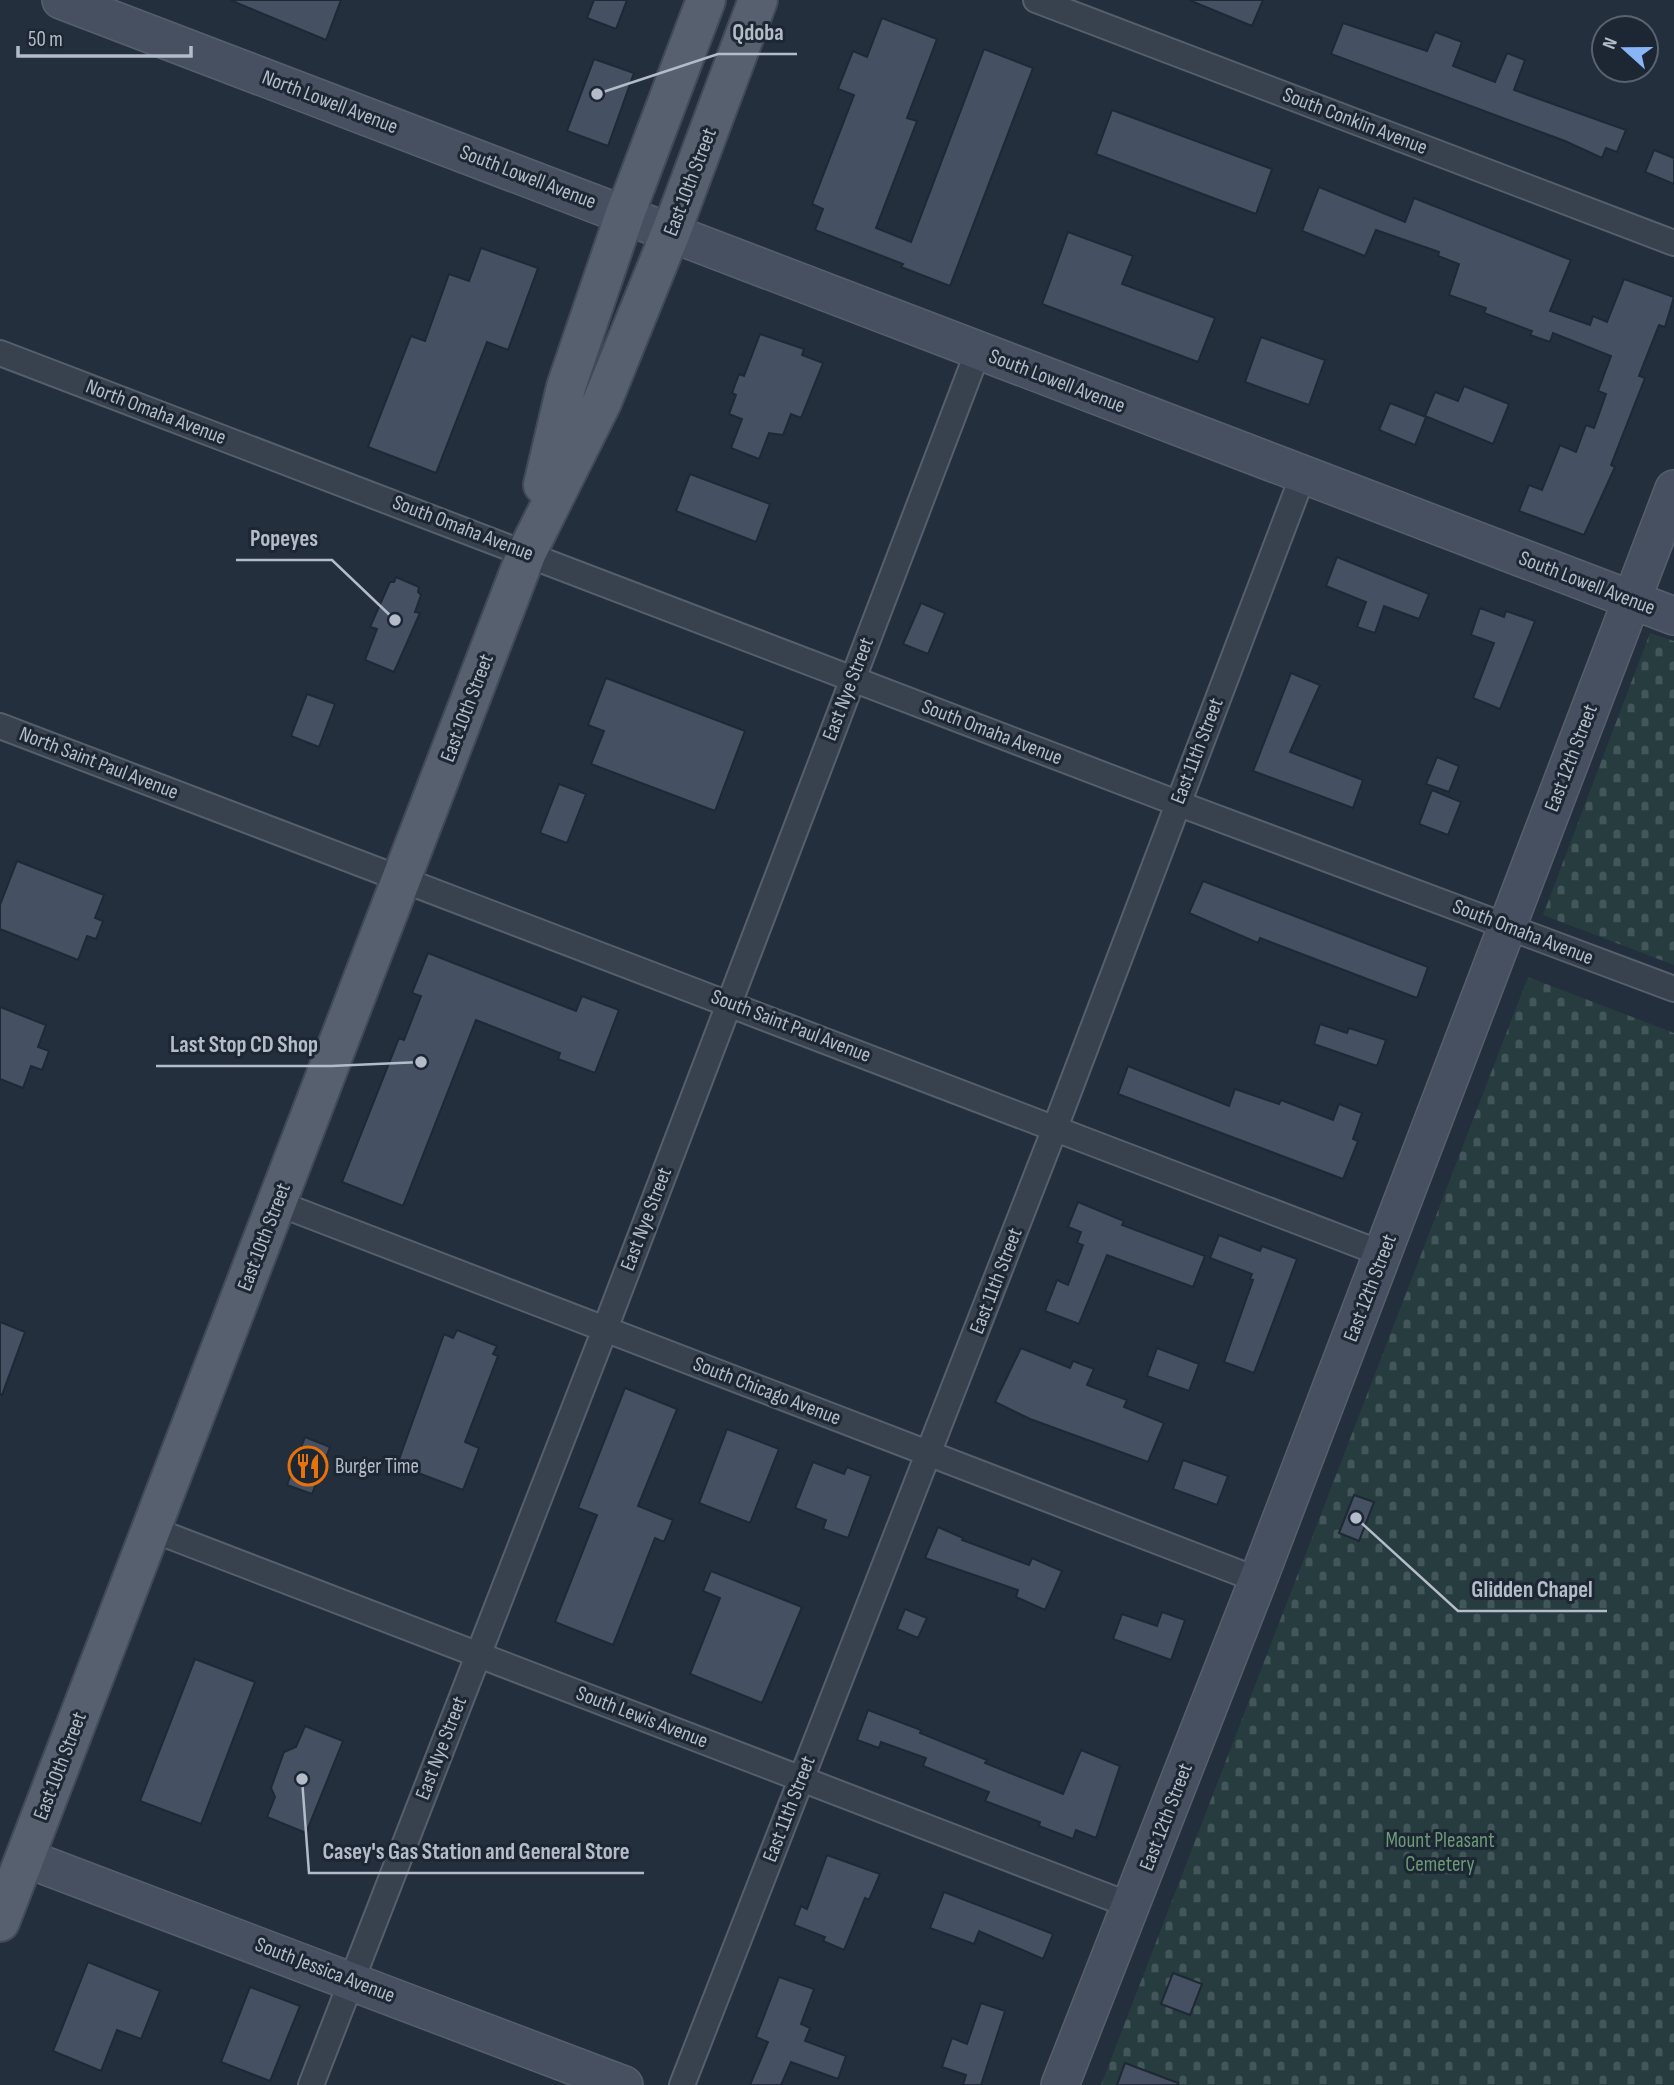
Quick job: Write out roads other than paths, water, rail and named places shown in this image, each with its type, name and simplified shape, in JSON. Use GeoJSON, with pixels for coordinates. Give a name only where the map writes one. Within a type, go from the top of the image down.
{"type":"FeatureCollection","features":[{"type":"Feature","properties":{"kind":"main road","name":"East 10th Street"},"geometry":{"type":"LineString","coordinates":[[527,552],[566,387],[625,214],[706,0]]}},
{"type":"Feature","properties":{"kind":"main road","name":"East 10th Street"},"geometry":{"type":"LineString","coordinates":[[0,1922],[527,552],[602,401],[671,232],[758,0]]}},
{"type":"Feature","properties":{"kind":"street","name":"North Lowell Avenue"},"geometry":{"type":"LineString","coordinates":[[61,0],[441,144]]}},
{"type":"Feature","properties":{"kind":"street","name":"South Conklin Avenue"},"geometry":{"type":"LineString","coordinates":[[1037,0],[1674,243]]}},
{"type":"Feature","properties":{"kind":"street","name":"South Lowell Avenue"},"geometry":{"type":"LineString","coordinates":[[441,144],[1674,616]]}},
{"type":"Feature","properties":{"kind":"street","name":"East Nye Street"},"geometry":{"type":"LineString","coordinates":[[310,2085],[605,1329],[978,351]]}},
{"type":"Feature","properties":{"kind":"street","name":"North Omaha Avenue"},"geometry":{"type":"LineString","coordinates":[[0,353],[312,470]]}},
{"type":"Feature","properties":{"kind":"street","name":"South Omaha Avenue"},"geometry":{"type":"LineString","coordinates":[[312,470],[1177,803],[1674,989]]}},
{"type":"Feature","properties":{"kind":"street","name":"East 11th Street"},"geometry":{"type":"LineString","coordinates":[[682,2085],[1055,1128],[1303,475]]}},
{"type":"Feature","properties":{"kind":"street","name":"East 12th Street"},"geometry":{"type":"LineString","coordinates":[[1060,2085],[1258,1580],[1674,489]]}},
{"type":"Feature","properties":{"kind":"street","name":"North Saint Paul Avenue"},"geometry":{"type":"LineString","coordinates":[[0,726],[197,801]]}},
{"type":"Feature","properties":{"kind":"street","name":"South Saint Paul Avenue"},"geometry":{"type":"LineString","coordinates":[[197,801],[1382,1254]]}},
{"type":"Feature","properties":{"kind":"street","name":"South Chicago Avenue"},"geometry":{"type":"LineString","coordinates":[[277,1203],[1258,1580]]}},
{"type":"Feature","properties":{"kind":"street","name":"South Lewis Avenue"},"geometry":{"type":"LineString","coordinates":[[151,1529],[1132,1906]]}},
{"type":"Feature","properties":{"kind":"street","name":"South Jessica Avenue"},"geometry":{"type":"LineString","coordinates":[[25,1858],[351,1979],[624,2085]]}},
{"type":"Feature","properties":{"kind":"place","name":"Qdoba"},"geometry":{"type":"Point","coordinates":[597,94]}},
{"type":"Feature","properties":{"kind":"place","name":"Popeyes"},"geometry":{"type":"Point","coordinates":[395,620]}},
{"type":"Feature","properties":{"kind":"place","name":"Last Stop CD Shop"},"geometry":{"type":"Point","coordinates":[421,1062]}},
{"type":"Feature","properties":{"kind":"place","name":"Burger Time"},"geometry":{"type":"Point","coordinates":[308,1466]}},
{"type":"Feature","properties":{"kind":"place","name":"Glidden Chapel"},"geometry":{"type":"Point","coordinates":[1356,1518]}},
{"type":"Feature","properties":{"kind":"place","name":"Casey's Gas Station and General Store"},"geometry":{"type":"Point","coordinates":[302,1779]}},
{"type":"Feature","properties":{"kind":"park label","name":"Mount Pleasant Cemetery"},"geometry":{"type":"Point","coordinates":[1440,1852]}}]}
